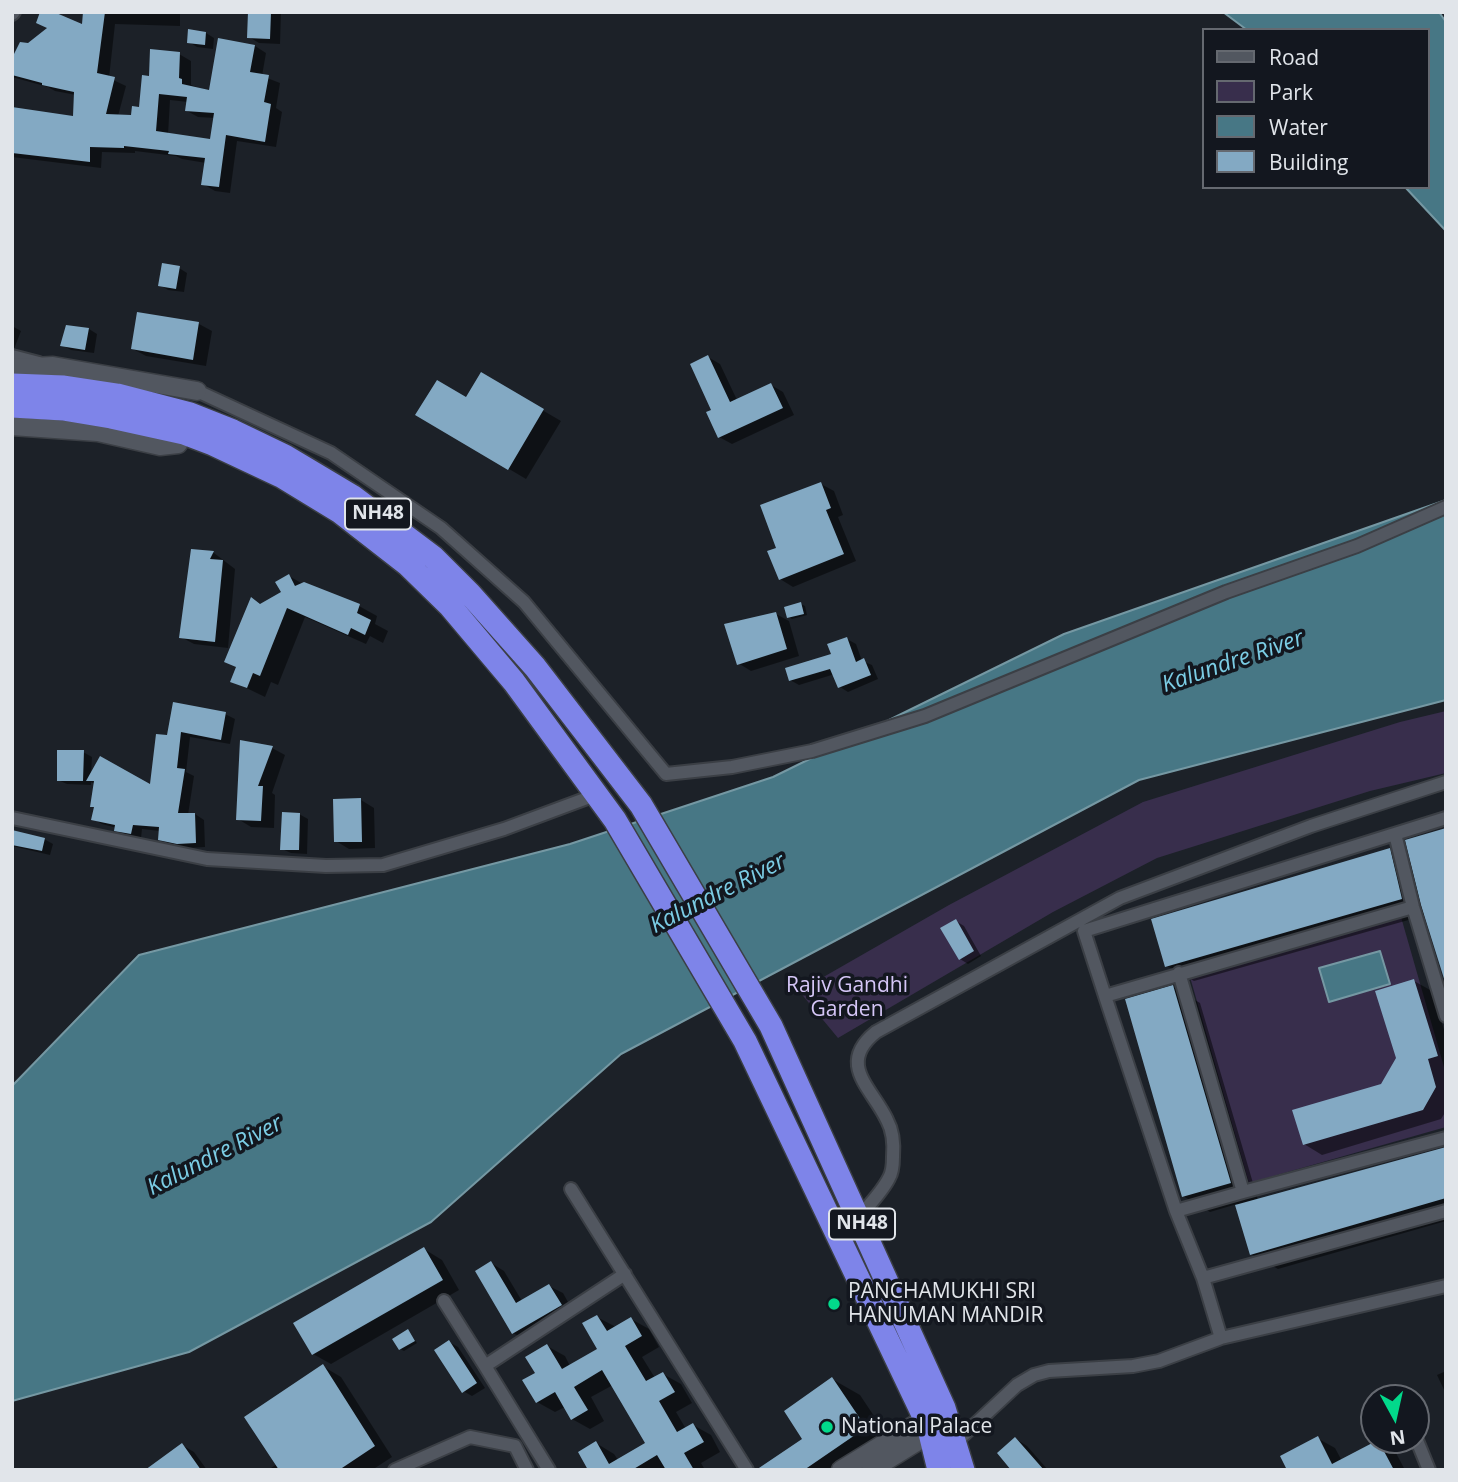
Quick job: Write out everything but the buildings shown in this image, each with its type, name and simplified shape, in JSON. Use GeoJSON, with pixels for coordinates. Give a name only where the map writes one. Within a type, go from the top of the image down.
{"type":"FeatureCollection","features":[{"type":"Feature","properties":{"kind":"highway","name":"NH48"},"geometry":{"type":"LineString","coordinates":[[12,385],[64,387],[117,395],[190,414],[285,456],[352,496],[433,557],[535,667],[641,805],[771,1026],[859,1217],[941,1424],[939,1470]]}},
{"type":"Feature","properties":{"kind":"highway","name":"NH48"},"geometry":{"type":"LineString","coordinates":[[12,406],[63,410],[184,433],[281,476],[340,512],[408,565],[450,606],[486,647],[615,820],[745,1041],[963,1470]]}},
{"type":"Feature","properties":{"kind":"street"},"geometry":{"type":"LineString","coordinates":[[12,356],[52,366],[197,391],[331,453],[441,528],[524,602],[666,774],[732,767],[812,751],[925,716],[1226,592],[1357,547],[1446,507]]}},
{"type":"Feature","properties":{"kind":"street"},"geometry":{"type":"LineString","coordinates":[[12,368],[52,366]]}},
{"type":"Feature","properties":{"kind":"street"},"geometry":{"type":"LineString","coordinates":[[12,426],[98,432],[159,446],[178,444],[184,433]]}},
{"type":"Feature","properties":{"kind":"street"},"geometry":{"type":"LineString","coordinates":[[859,1217],[890,1177],[893,1161],[894,1142],[888,1121],[859,1075],[857,1063],[865,1041],[876,1032],[1120,898],[1311,826],[1446,782]]}},
{"type":"Feature","properties":{"kind":"street"},"geometry":{"type":"LineString","coordinates":[[12,818],[207,859],[326,866],[383,865],[504,829],[598,794]]}},
{"type":"Feature","properties":{"kind":"street"},"geometry":{"type":"LineString","coordinates":[[1221,1338],[1203,1278],[1176,1211],[1084,931],[1446,818]]}},
{"type":"Feature","properties":{"kind":"street"},"geometry":{"type":"LineString","coordinates":[[1395,834],[1413,907],[1446,1016]]}},
{"type":"Feature","properties":{"kind":"street"},"geometry":{"type":"LineString","coordinates":[[1105,996],[1413,907]]}},
{"type":"Feature","properties":{"kind":"street"},"geometry":{"type":"LineString","coordinates":[[1180,973],[1243,1192]]}},
{"type":"Feature","properties":{"kind":"street"},"geometry":{"type":"LineString","coordinates":[[1176,1211],[1446,1138]]}},
{"type":"Feature","properties":{"kind":"street"},"geometry":{"type":"LineString","coordinates":[[571,1189],[747,1470]]}},
{"type":"Feature","properties":{"kind":"street"},"geometry":{"type":"LineString","coordinates":[[1203,1278],[1446,1211]]}},
{"type":"Feature","properties":{"kind":"street"},"geometry":{"type":"LineString","coordinates":[[485,1366],[625,1274]]}},
{"type":"Feature","properties":{"kind":"street"},"geometry":{"type":"LineString","coordinates":[[841,1470],[941,1424],[1034,1375],[1049,1371],[1133,1366],[1159,1361],[1221,1338],[1446,1286]]}},
{"type":"Feature","properties":{"kind":"street"},"geometry":{"type":"LineString","coordinates":[[444,1301],[549,1470]]}},
{"type":"Feature","properties":{"kind":"street"},"geometry":{"type":"LineString","coordinates":[[871,1470],[941,1424]]}},
{"type":"Feature","properties":{"kind":"street"},"geometry":{"type":"LineString","coordinates":[[395,1470],[470,1437],[516,1446],[527,1470]]}},
{"type":"Feature","properties":{"kind":"green space","name":"Rajiv Gandhi Garden"},"geometry":{"type":"Polygon","coordinates":[[[1446,711],[1446,773],[1370,791],[1157,858],[1053,912],[838,1038],[799,991],[949,905],[1143,802],[1400,722],[1446,711]]]}},
{"type":"Feature","properties":{"kind":"green space"},"geometry":{"type":"Polygon","coordinates":[[[1401,917],[1446,1074],[1446,1127],[1249,1183],[1190,977],[1401,917]]]}},
{"type":"Feature","properties":{"kind":"water"},"geometry":{"type":"Polygon","coordinates":[[[1223,12],[1439,12],[1446,22],[1446,231],[1407,189],[1430,189],[1430,28],[1244,28],[1223,12]]]}},
{"type":"Feature","properties":{"kind":"water","name":"Kalundre River"},"geometry":{"type":"Polygon","coordinates":[[[1446,500],[1446,700],[1139,780],[621,1054],[431,1222],[189,1352],[12,1401],[12,1086],[139,955],[570,844],[773,777],[1064,634],[1446,500]]]}},
{"type":"Feature","properties":{"kind":"water"},"geometry":{"type":"Polygon","coordinates":[[[1380,951],[1390,984],[1329,1002],[1319,968],[1380,951]]]}},
{"type":"Feature","properties":{"kind":"place","name":"PANCHAMUKHI SRI HANUMAN MANDIR"},"geometry":{"type":"Point","coordinates":[834,1304]}},
{"type":"Feature","properties":{"kind":"place","name":"National Palace"},"geometry":{"type":"Point","coordinates":[827,1427]}}]}
